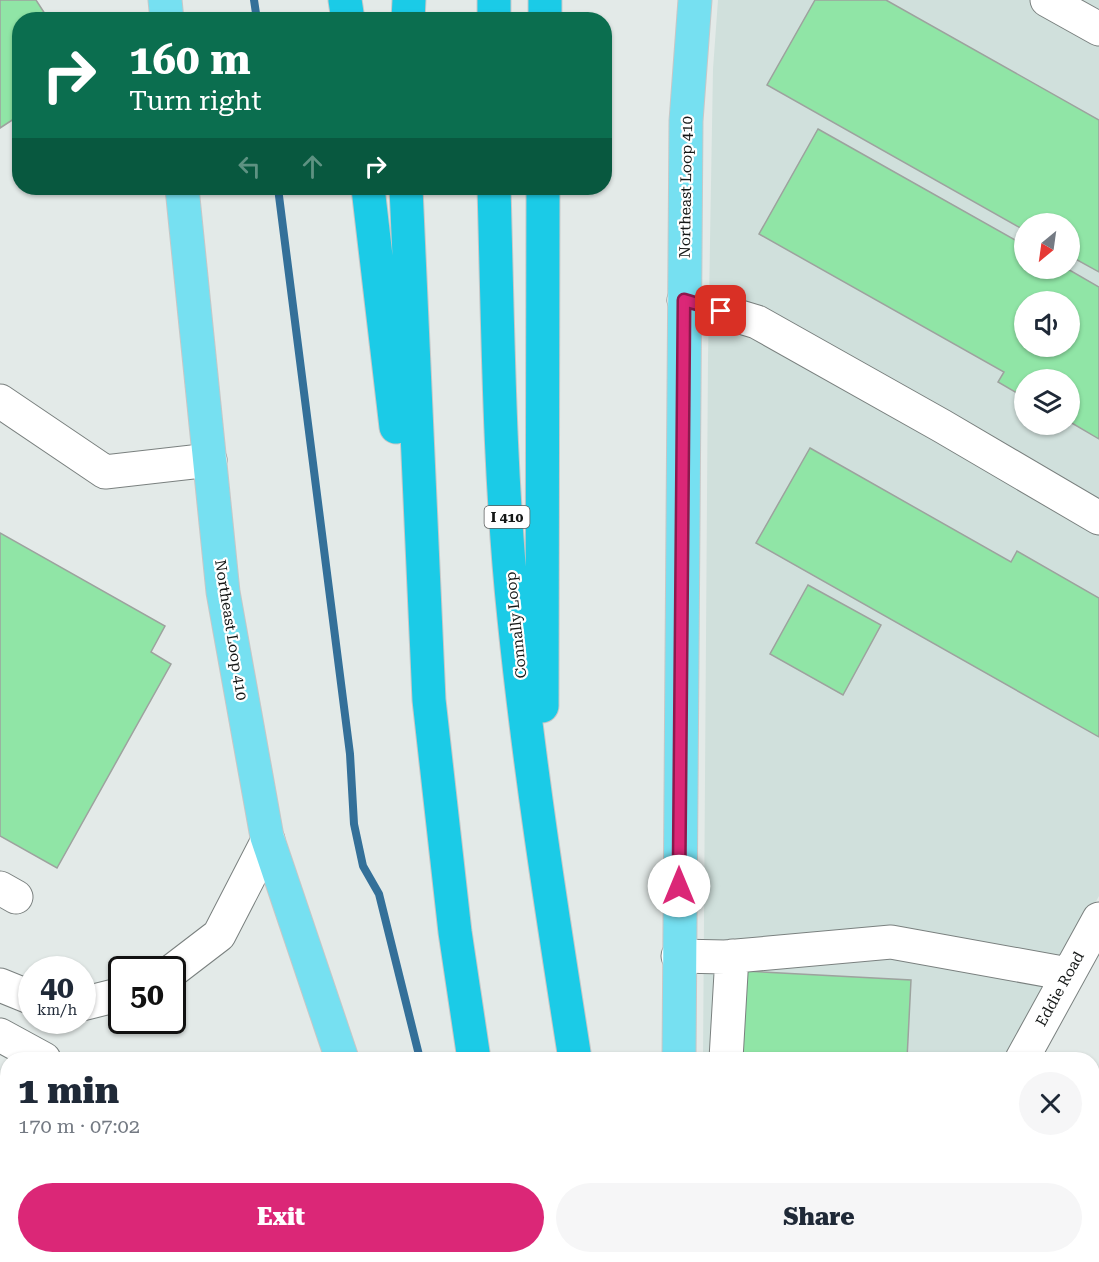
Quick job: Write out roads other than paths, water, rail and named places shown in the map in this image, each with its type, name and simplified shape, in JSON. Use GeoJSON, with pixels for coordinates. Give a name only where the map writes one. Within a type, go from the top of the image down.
{"type":"FeatureCollection","features":[{"type":"Feature","properties":{"kind":"highway"},"geometry":{"type":"LineString","coordinates":[[369,195],[455,932],[473,1052]]}},
{"type":"Feature","properties":{"kind":"highway"},"geometry":{"type":"LineString","coordinates":[[406,195],[429,700]]}},
{"type":"Feature","properties":{"kind":"highway","name":"Connally Loop"},"geometry":{"type":"LineString","coordinates":[[494,195],[500,410],[514,617],[542,845],[574,1052]]}},
{"type":"Feature","properties":{"kind":"highway"},"geometry":{"type":"LineString","coordinates":[[542,845],[543,195]]}},
{"type":"Feature","properties":{"kind":"main road","name":"Northeast Loop 410"},"geometry":{"type":"LineString","coordinates":[[679,1052],[686,122],[695,0]]}},
{"type":"Feature","properties":{"kind":"main road","name":"Northeast Loop 410"},"geometry":{"type":"LineString","coordinates":[[183,195],[223,592],[268,840],[340,1052]]}},
{"type":"Feature","properties":{"kind":"street"},"geometry":{"type":"LineString","coordinates":[[1047,0],[1099,29]]}},
{"type":"Feature","properties":{"kind":"street"},"geometry":{"type":"LineString","coordinates":[[684,300],[758,322],[1099,518]]}},
{"type":"Feature","properties":{"kind":"street"},"geometry":{"type":"LineString","coordinates":[[0,400],[105,472],[210,460]]}},
{"type":"Feature","properties":{"kind":"street"},"geometry":{"type":"LineString","coordinates":[[186,960],[219,935],[268,840]]}},
{"type":"Feature","properties":{"kind":"street","name":"Eddie Road"},"geometry":{"type":"LineString","coordinates":[[1027,1052],[1081,971],[1099,920]]}},
{"type":"Feature","properties":{"kind":"street"},"geometry":{"type":"LineString","coordinates":[[678,956],[732,956],[891,942],[1081,971]]}},
{"type":"Feature","properties":{"kind":"street"},"geometry":{"type":"LineString","coordinates":[[726,1052],[732,956]]}},
{"type":"Feature","properties":{"kind":"street"},"geometry":{"type":"LineString","coordinates":[[0,985],[18,992]]}},
{"type":"Feature","properties":{"kind":"waterway"},"geometry":{"type":"LineString","coordinates":[[254,0],[256,12]]}},
{"type":"Feature","properties":{"kind":"waterway"},"geometry":{"type":"LineString","coordinates":[[279,195],[350,754],[354,824],[363,866],[379,894],[418,1052]]}}]}
